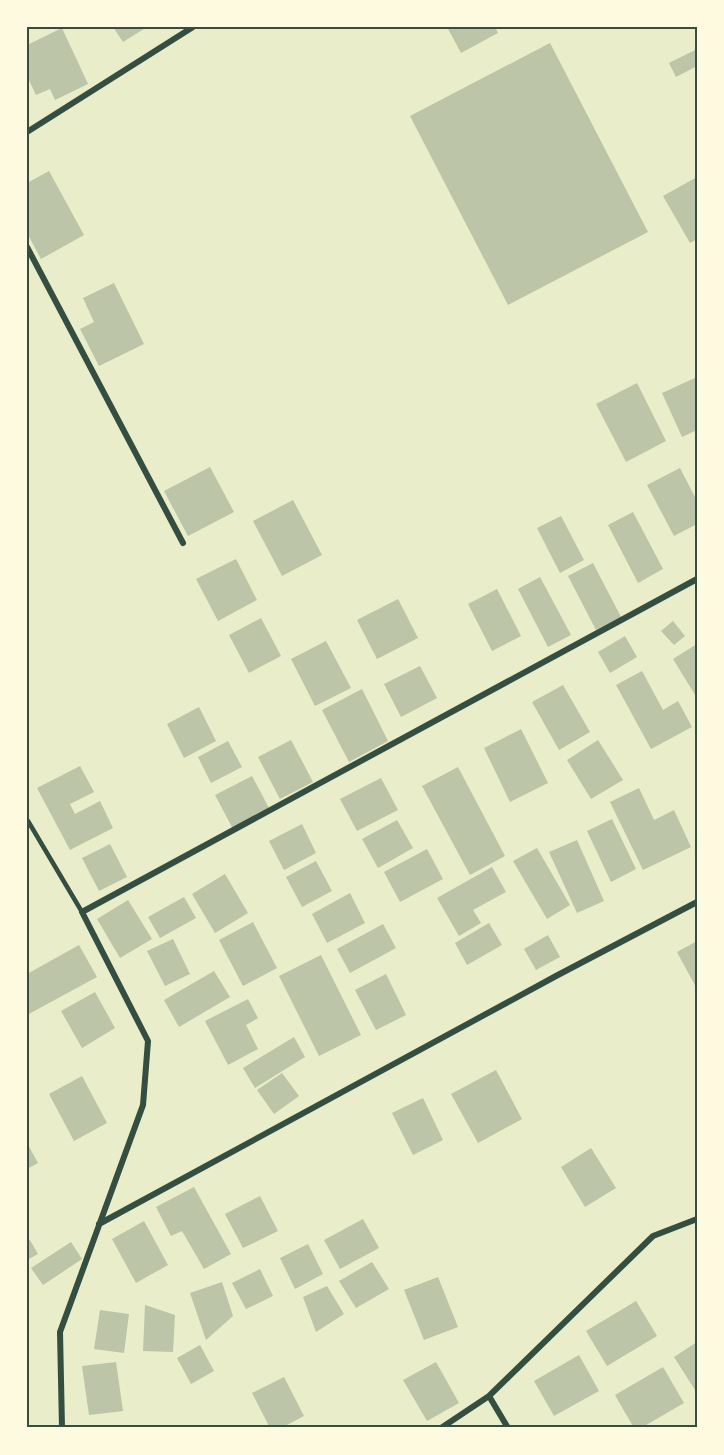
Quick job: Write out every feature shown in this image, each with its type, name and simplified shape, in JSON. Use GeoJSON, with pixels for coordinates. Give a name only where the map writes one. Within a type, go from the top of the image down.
{"type":"FeatureCollection","features":[{"type":"Feature","properties":{"kind":"street"},"geometry":{"type":"LineString","coordinates":[[27,132],[193,27]]}},
{"type":"Feature","properties":{"kind":"street"},"geometry":{"type":"LineString","coordinates":[[27,247],[183,543]]}},
{"type":"Feature","properties":{"kind":"street"},"geometry":{"type":"LineString","coordinates":[[62,1428],[60,1332],[143,1105],[148,1041],[82,912],[697,579]]}},
{"type":"Feature","properties":{"kind":"street"},"geometry":{"type":"LineString","coordinates":[[99,1224],[697,902]]}},
{"type":"Feature","properties":{"kind":"street"},"geometry":{"type":"LineString","coordinates":[[441,1428],[489,1396],[653,1236],[697,1218]]}},
{"type":"Feature","properties":{"kind":"street"},"geometry":{"type":"LineString","coordinates":[[489,1396],[508,1428]]}},
{"type":"Feature","properties":{"kind":"lane"},"geometry":{"type":"LineString","coordinates":[[28,821],[82,912]]}},
{"type":"Feature","properties":{"kind":"building"},"geometry":{"type":"Polygon","coordinates":[[[113,27],[147,27],[123,42],[113,27]]]}},
{"type":"Feature","properties":{"kind":"building"},"geometry":{"type":"Polygon","coordinates":[[[447,27],[495,27],[498,33],[461,53],[447,27]]]}},
{"type":"Feature","properties":{"kind":"building"},"geometry":{"type":"Polygon","coordinates":[[[62,28],[88,84],[55,100],[50,89],[36,95],[27,76],[27,45],[62,28]]]}},
{"type":"Feature","properties":{"kind":"building"},"geometry":{"type":"Polygon","coordinates":[[[550,43],[648,232],[508,305],[410,116],[550,43]]]}},
{"type":"Feature","properties":{"kind":"building"},"geometry":{"type":"Polygon","coordinates":[[[697,49],[697,66],[676,77],[669,63],[697,49]]]}},
{"type":"Feature","properties":{"kind":"building"},"geometry":{"type":"Polygon","coordinates":[[[49,171],[84,235],[41,259],[27,233],[27,183],[49,171]]]}},
{"type":"Feature","properties":{"kind":"building"},"geometry":{"type":"Polygon","coordinates":[[[697,177],[697,239],[690,243],[663,196],[697,177]]]}},
{"type":"Feature","properties":{"kind":"building"},"geometry":{"type":"Polygon","coordinates":[[[114,283],[144,344],[99,366],[80,329],[94,322],[83,298],[114,283]]]}},
{"type":"Feature","properties":{"kind":"building"},"geometry":{"type":"Polygon","coordinates":[[[697,377],[697,430],[682,437],[662,393],[697,377]]]}},
{"type":"Feature","properties":{"kind":"building"},"geometry":{"type":"Polygon","coordinates":[[[637,383],[666,441],[626,462],[596,404],[637,383]]]}},
{"type":"Feature","properties":{"kind":"building"},"geometry":{"type":"Polygon","coordinates":[[[210,467],[234,512],[188,536],[164,491],[210,467]]]}},
{"type":"Feature","properties":{"kind":"building"},"geometry":{"type":"Polygon","coordinates":[[[680,468],[697,501],[697,524],[674,536],[647,485],[680,468]]]}},
{"type":"Feature","properties":{"kind":"building"},"geometry":{"type":"Polygon","coordinates":[[[293,500],[322,555],[282,576],[253,521],[293,500]]]}},
{"type":"Feature","properties":{"kind":"building"},"geometry":{"type":"Polygon","coordinates":[[[633,512],[663,569],[638,583],[608,525],[633,512]]]}},
{"type":"Feature","properties":{"kind":"building"},"geometry":{"type":"Polygon","coordinates":[[[561,516],[584,560],[560,573],[537,528],[561,516]]]}},
{"type":"Feature","properties":{"kind":"building"},"geometry":{"type":"Polygon","coordinates":[[[236,559],[257,600],[218,621],[196,579],[236,559]]]}},
{"type":"Feature","properties":{"kind":"building"},"geometry":{"type":"Polygon","coordinates":[[[593,563],[621,617],[596,630],[568,576],[593,563]]]}},
{"type":"Feature","properties":{"kind":"building"},"geometry":{"type":"Polygon","coordinates":[[[540,577],[571,635],[548,647],[518,589],[540,577]]]}},
{"type":"Feature","properties":{"kind":"building"},"geometry":{"type":"Polygon","coordinates":[[[497,589],[521,636],[492,651],[468,604],[497,589]]]}},
{"type":"Feature","properties":{"kind":"building"},"geometry":{"type":"Polygon","coordinates":[[[398,599],[418,638],[377,659],[357,620],[398,599]]]}},
{"type":"Feature","properties":{"kind":"building"},"geometry":{"type":"Polygon","coordinates":[[[261,618],[281,656],[249,673],[229,635],[261,618]]]}},
{"type":"Feature","properties":{"kind":"building"},"geometry":{"type":"Polygon","coordinates":[[[673,621],[685,636],[674,645],[661,631],[673,621]]]}},
{"type":"Feature","properties":{"kind":"building"},"geometry":{"type":"Polygon","coordinates":[[[625,636],[637,657],[610,673],[598,652],[625,636]]]}},
{"type":"Feature","properties":{"kind":"building"},"geometry":{"type":"Polygon","coordinates":[[[326,641],[351,688],[315,706],[291,659],[326,641]]]}},
{"type":"Feature","properties":{"kind":"building"},"geometry":{"type":"Polygon","coordinates":[[[697,644],[697,698],[673,659],[697,644]]]}},
{"type":"Feature","properties":{"kind":"building"},"geometry":{"type":"Polygon","coordinates":[[[420,666],[437,698],[401,717],[384,684],[420,666]]]}},
{"type":"Feature","properties":{"kind":"building"},"geometry":{"type":"Polygon","coordinates":[[[642,671],[663,710],[678,701],[692,727],[651,749],[616,685],[642,671]]]}},
{"type":"Feature","properties":{"kind":"building"},"geometry":{"type":"Polygon","coordinates":[[[563,685],[590,732],[559,750],[532,702],[563,685]]]}},
{"type":"Feature","properties":{"kind":"building"},"geometry":{"type":"Polygon","coordinates":[[[362,689],[388,741],[349,762],[322,710],[362,689]]]}},
{"type":"Feature","properties":{"kind":"building"},"geometry":{"type":"Polygon","coordinates":[[[199,707],[216,741],[184,758],[167,724],[199,707]]]}},
{"type":"Feature","properties":{"kind":"building"},"geometry":{"type":"Polygon","coordinates":[[[521,729],[548,783],[510,802],[484,748],[521,729]]]}},
{"type":"Feature","properties":{"kind":"building"},"geometry":{"type":"Polygon","coordinates":[[[291,740],[313,782],[280,799],[258,757],[291,740]]]}},
{"type":"Feature","properties":{"kind":"building"},"geometry":{"type":"Polygon","coordinates":[[[598,740],[623,780],[591,799],[567,760],[598,740]]]}},
{"type":"Feature","properties":{"kind":"building"},"geometry":{"type":"Polygon","coordinates":[[[228,741],[242,767],[211,783],[198,757],[228,741]]]}},
{"type":"Feature","properties":{"kind":"building"},"geometry":{"type":"Polygon","coordinates":[[[80,766],[94,792],[70,804],[75,814],[100,801],[113,828],[70,850],[37,788],[80,766]]]}},
{"type":"Feature","properties":{"kind":"building"},"geometry":{"type":"Polygon","coordinates":[[[458,767],[505,856],[470,875],[422,786],[458,767]]]}},
{"type":"Feature","properties":{"kind":"building"},"geometry":{"type":"Polygon","coordinates":[[[252,776],[270,810],[233,829],[215,795],[252,776]]]}},
{"type":"Feature","properties":{"kind":"building"},"geometry":{"type":"Polygon","coordinates":[[[381,778],[398,810],[357,831],[340,799],[381,778]]]}},
{"type":"Feature","properties":{"kind":"building"},"geometry":{"type":"Polygon","coordinates":[[[639,788],[654,820],[674,810],[691,847],[643,870],[610,802],[639,788]]]}},
{"type":"Feature","properties":{"kind":"building"},"geometry":{"type":"Polygon","coordinates":[[[612,819],[636,869],[611,882],[587,831],[612,819]]]}},
{"type":"Feature","properties":{"kind":"building"},"geometry":{"type":"Polygon","coordinates":[[[397,820],[413,848],[378,868],[362,839],[397,820]]]}},
{"type":"Feature","properties":{"kind":"building"},"geometry":{"type":"Polygon","coordinates":[[[302,824],[316,853],[284,870],[269,841],[302,824]]]}},
{"type":"Feature","properties":{"kind":"building"},"geometry":{"type":"Polygon","coordinates":[[[577,840],[604,901],[577,913],[549,852],[577,840]]]}},
{"type":"Feature","properties":{"kind":"building"},"geometry":{"type":"Polygon","coordinates":[[[110,844],[127,877],[99,891],[82,858],[110,844]]]}},
{"type":"Feature","properties":{"kind":"building"},"geometry":{"type":"Polygon","coordinates":[[[537,848],[570,905],[547,919],[513,861],[537,848]]]}},
{"type":"Feature","properties":{"kind":"building"},"geometry":{"type":"Polygon","coordinates":[[[427,849],[443,879],[400,902],[384,872],[427,849]]]}},
{"type":"Feature","properties":{"kind":"building"},"geometry":{"type":"Polygon","coordinates":[[[316,861],[332,891],[302,907],[286,877],[316,861]]]}},
{"type":"Feature","properties":{"kind":"building"},"geometry":{"type":"Polygon","coordinates":[[[492,867],[506,892],[473,910],[481,923],[459,936],[437,898],[492,867]]]}},
{"type":"Feature","properties":{"kind":"building"},"geometry":{"type":"Polygon","coordinates":[[[225,874],[248,913],[215,933],[192,894],[225,874]]]}},
{"type":"Feature","properties":{"kind":"building"},"geometry":{"type":"Polygon","coordinates":[[[350,893],[365,923],[327,943],[312,914],[350,893]]]}},
{"type":"Feature","properties":{"kind":"building"},"geometry":{"type":"Polygon","coordinates":[[[184,897],[196,918],[160,938],[148,917],[184,897]]]}},
{"type":"Feature","properties":{"kind":"building"},"geometry":{"type":"Polygon","coordinates":[[[128,900],[152,939],[120,958],[97,919],[128,900]]]}},
{"type":"Feature","properties":{"kind":"building"},"geometry":{"type":"Polygon","coordinates":[[[253,922],[277,968],[243,986],[219,940],[253,922]]]}},
{"type":"Feature","properties":{"kind":"building"},"geometry":{"type":"Polygon","coordinates":[[[489,923],[502,945],[467,965],[455,943],[489,923]]]}},
{"type":"Feature","properties":{"kind":"building"},"geometry":{"type":"Polygon","coordinates":[[[383,924],[396,948],[350,973],[337,949],[383,924]]]}},
{"type":"Feature","properties":{"kind":"building"},"geometry":{"type":"Polygon","coordinates":[[[548,935],[560,957],[536,970],[524,949],[548,935]]]}},
{"type":"Feature","properties":{"kind":"building"},"geometry":{"type":"Polygon","coordinates":[[[173,939],[190,974],[165,986],[147,951],[173,939]]]}},
{"type":"Feature","properties":{"kind":"building"},"geometry":{"type":"Polygon","coordinates":[[[697,941],[697,989],[677,952],[697,941]]]}},
{"type":"Feature","properties":{"kind":"building"},"geometry":{"type":"Polygon","coordinates":[[[79,945],[97,977],[27,1015],[27,974],[79,945]]]}},
{"type":"Feature","properties":{"kind":"building"},"geometry":{"type":"Polygon","coordinates":[[[321,955],[361,1035],[319,1056],[279,976],[321,955]]]}},
{"type":"Feature","properties":{"kind":"building"},"geometry":{"type":"Polygon","coordinates":[[[214,971],[230,997],[179,1027],[164,1000],[214,971]]]}},
{"type":"Feature","properties":{"kind":"building"},"geometry":{"type":"Polygon","coordinates":[[[386,974],[406,1015],[376,1030],[355,990],[386,974]]]}},
{"type":"Feature","properties":{"kind":"building"},"geometry":{"type":"Polygon","coordinates":[[[95,992],[115,1028],[82,1048],[61,1011],[95,992]]]}},
{"type":"Feature","properties":{"kind":"building"},"geometry":{"type":"Polygon","coordinates":[[[248,999],[258,1018],[246,1025],[258,1049],[228,1065],[205,1021],[248,999]]]}},
{"type":"Feature","properties":{"kind":"building"},"geometry":{"type":"Polygon","coordinates":[[[294,1037],[305,1057],[255,1088],[243,1068],[294,1037]]]}},
{"type":"Feature","properties":{"kind":"building"},"geometry":{"type":"Polygon","coordinates":[[[496,1070],[522,1119],[478,1143],[451,1094],[496,1070]]]}},
{"type":"Feature","properties":{"kind":"building"},"geometry":{"type":"Polygon","coordinates":[[[282,1073],[299,1096],[274,1114],[257,1090],[282,1073]]]}},
{"type":"Feature","properties":{"kind":"building"},"geometry":{"type":"Polygon","coordinates":[[[82,1076],[107,1123],[74,1141],[49,1094],[82,1076]]]}},
{"type":"Feature","properties":{"kind":"building"},"geometry":{"type":"Polygon","coordinates":[[[423,1098],[443,1140],[413,1155],[392,1113],[423,1098]]]}},
{"type":"Feature","properties":{"kind":"building"},"geometry":{"type":"Polygon","coordinates":[[[27,1143],[38,1163],[27,1169],[27,1143]]]}},
{"type":"Feature","properties":{"kind":"building"},"geometry":{"type":"Polygon","coordinates":[[[591,1148],[616,1188],[585,1207],[561,1167],[591,1148]]]}},
{"type":"Feature","properties":{"kind":"building"},"geometry":{"type":"Polygon","coordinates":[[[194,1187],[231,1254],[204,1269],[182,1231],[171,1236],[156,1207],[194,1187]]]}},
{"type":"Feature","properties":{"kind":"building"},"geometry":{"type":"Polygon","coordinates":[[[260,1196],[278,1231],[243,1248],[225,1214],[260,1196]]]}},
{"type":"Feature","properties":{"kind":"building"},"geometry":{"type":"Polygon","coordinates":[[[363,1219],[379,1248],[340,1269],[324,1240],[363,1219]]]}},
{"type":"Feature","properties":{"kind":"building"},"geometry":{"type":"Polygon","coordinates":[[[144,1221],[168,1265],[136,1283],[112,1239],[144,1221]]]}},
{"type":"Feature","properties":{"kind":"building"},"geometry":{"type":"Polygon","coordinates":[[[30,1240],[38,1254],[27,1260],[27,1242],[30,1240]]]}},
{"type":"Feature","properties":{"kind":"building"},"geometry":{"type":"Polygon","coordinates":[[[71,1242],[82,1259],[43,1285],[31,1268],[71,1242]]]}},
{"type":"Feature","properties":{"kind":"building"},"geometry":{"type":"Polygon","coordinates":[[[308,1244],[323,1274],[295,1289],[280,1258],[308,1244]]]}},
{"type":"Feature","properties":{"kind":"building"},"geometry":{"type":"Polygon","coordinates":[[[372,1262],[389,1289],[356,1308],[339,1281],[372,1262]]]}},
{"type":"Feature","properties":{"kind":"building"},"geometry":{"type":"Polygon","coordinates":[[[260,1269],[273,1296],[246,1309],[232,1283],[260,1269]]]}},
{"type":"Feature","properties":{"kind":"building"},"geometry":{"type":"Polygon","coordinates":[[[438,1277],[458,1327],[424,1340],[404,1290],[438,1277]]]}},
{"type":"Feature","properties":{"kind":"building"},"geometry":{"type":"Polygon","coordinates":[[[222,1282],[233,1316],[206,1340],[190,1293],[222,1282]]]}},
{"type":"Feature","properties":{"kind":"building"},"geometry":{"type":"Polygon","coordinates":[[[327,1286],[344,1314],[316,1332],[303,1297],[327,1286]]]}},
{"type":"Feature","properties":{"kind":"building"},"geometry":{"type":"Polygon","coordinates":[[[636,1301],[657,1336],[607,1366],[586,1331],[636,1301]]]}},
{"type":"Feature","properties":{"kind":"building"},"geometry":{"type":"Polygon","coordinates":[[[145,1305],[175,1315],[173,1352],[143,1351],[145,1305]]]}},
{"type":"Feature","properties":{"kind":"building"},"geometry":{"type":"Polygon","coordinates":[[[100,1310],[129,1314],[124,1353],[94,1349],[100,1310]]]}},
{"type":"Feature","properties":{"kind":"building"},"geometry":{"type":"Polygon","coordinates":[[[697,1342],[697,1393],[674,1357],[697,1342]]]}},
{"type":"Feature","properties":{"kind":"building"},"geometry":{"type":"Polygon","coordinates":[[[200,1345],[214,1371],[191,1384],[177,1358],[200,1345]]]}},
{"type":"Feature","properties":{"kind":"building"},"geometry":{"type":"Polygon","coordinates":[[[579,1355],[599,1391],[554,1416],[534,1381],[579,1355]]]}},
{"type":"Feature","properties":{"kind":"building"},"geometry":{"type":"Polygon","coordinates":[[[116,1362],[123,1411],[89,1415],[82,1366],[116,1362]]]}},
{"type":"Feature","properties":{"kind":"building"},"geometry":{"type":"Polygon","coordinates":[[[436,1362],[459,1403],[427,1421],[403,1380],[436,1362]]]}},
{"type":"Feature","properties":{"kind":"building"},"geometry":{"type":"Polygon","coordinates":[[[663,1367],[684,1403],[641,1428],[634,1428],[615,1395],[663,1367]]]}},
{"type":"Feature","properties":{"kind":"building"},"geometry":{"type":"Polygon","coordinates":[[[284,1377],[304,1416],[281,1428],[270,1428],[252,1393],[284,1377]]]}}]}
